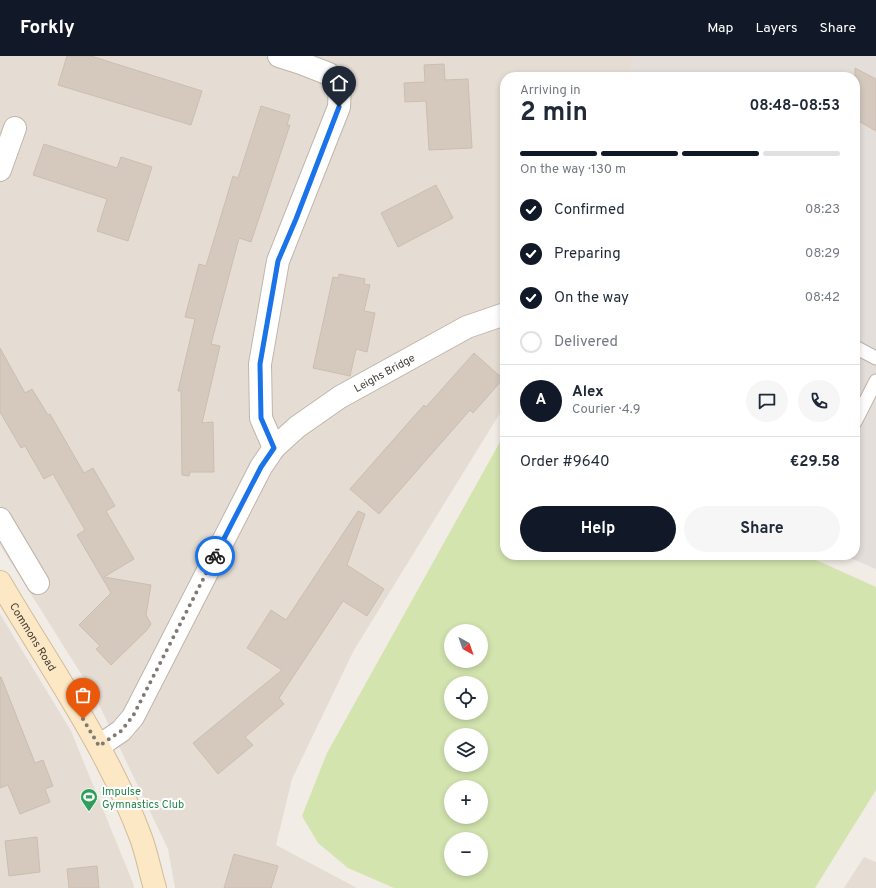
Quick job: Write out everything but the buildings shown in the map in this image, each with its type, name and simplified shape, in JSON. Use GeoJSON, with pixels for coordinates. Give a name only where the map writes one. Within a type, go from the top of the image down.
{"type":"FeatureCollection","features":[{"type":"Feature","properties":{"kind":"street"},"geometry":{"type":"LineString","coordinates":[[274,448],[261,418],[260,364],[278,261],[296,219],[339,107],[340,86],[330,74],[279,56]]}},
{"type":"Feature","properties":{"kind":"street"},"geometry":{"type":"LineString","coordinates":[[0,170],[14,128]]}},
{"type":"Feature","properties":{"kind":"street","name":"Leighs Bridge"},"geometry":{"type":"LineString","coordinates":[[99,746],[121,731],[133,716],[261,467],[274,448],[297,427],[340,396],[467,327],[500,316]]}},
{"type":"Feature","properties":{"kind":"street"},"geometry":{"type":"LineString","coordinates":[[0,519],[38,583]]}},
{"type":"Feature","properties":{"kind":"street","name":"Commons Road"},"geometry":{"type":"LineString","coordinates":[[0,582],[99,746],[116,778],[142,839],[155,888]]}},
{"type":"Feature","properties":{"kind":"lane"},"geometry":{"type":"LineString","coordinates":[[860,349],[876,358]]}},
{"type":"Feature","properties":{"kind":"lane"},"geometry":{"type":"LineString","coordinates":[[860,412],[876,381]]}},
{"type":"Feature","properties":{"kind":"shaded area"},"geometry":{"type":"Polygon","coordinates":[[[0,56],[636,56],[630,72],[500,72],[500,413],[354,650],[292,779],[276,845],[357,888],[175,888],[168,849],[95,696],[0,545],[0,56]]]}},
{"type":"Feature","properties":{"kind":"shaded area"},"geometry":{"type":"Polygon","coordinates":[[[636,56],[876,56],[876,569],[855,560],[860,560],[860,72],[630,72],[636,56]]]}},
{"type":"Feature","properties":{"kind":"shaded area"},"geometry":{"type":"Polygon","coordinates":[[[0,614],[71,731],[134,888],[0,888],[0,614]]]}},
{"type":"Feature","properties":{"kind":"shaded area"},"geometry":{"type":"Polygon","coordinates":[[[864,857],[876,862],[876,888],[844,888],[864,857]]]}},
{"type":"Feature","properties":{"kind":"green space"},"geometry":{"type":"Polygon","coordinates":[[[500,442],[500,560],[816,560],[876,587],[876,790],[815,888],[394,888],[348,868],[318,843],[302,816],[327,753],[500,442]]]}},
{"type":"Feature","properties":{"kind":"way so far"},"geometry":{"type":"LineString","coordinates":[[83,719],[99,746],[121,731],[133,716],[215,556]]}},
{"type":"Feature","properties":{"kind":"place","name":"Impulse Gymnastics Club"},"geometry":{"type":"Point","coordinates":[89,812]}},
{"type":"Feature","properties":{"kind":"route"},"geometry":{"type":"LineString","coordinates":[[215,556],[261,467],[274,448],[261,418],[260,364],[278,261],[296,219],[339,107]]}}]}
